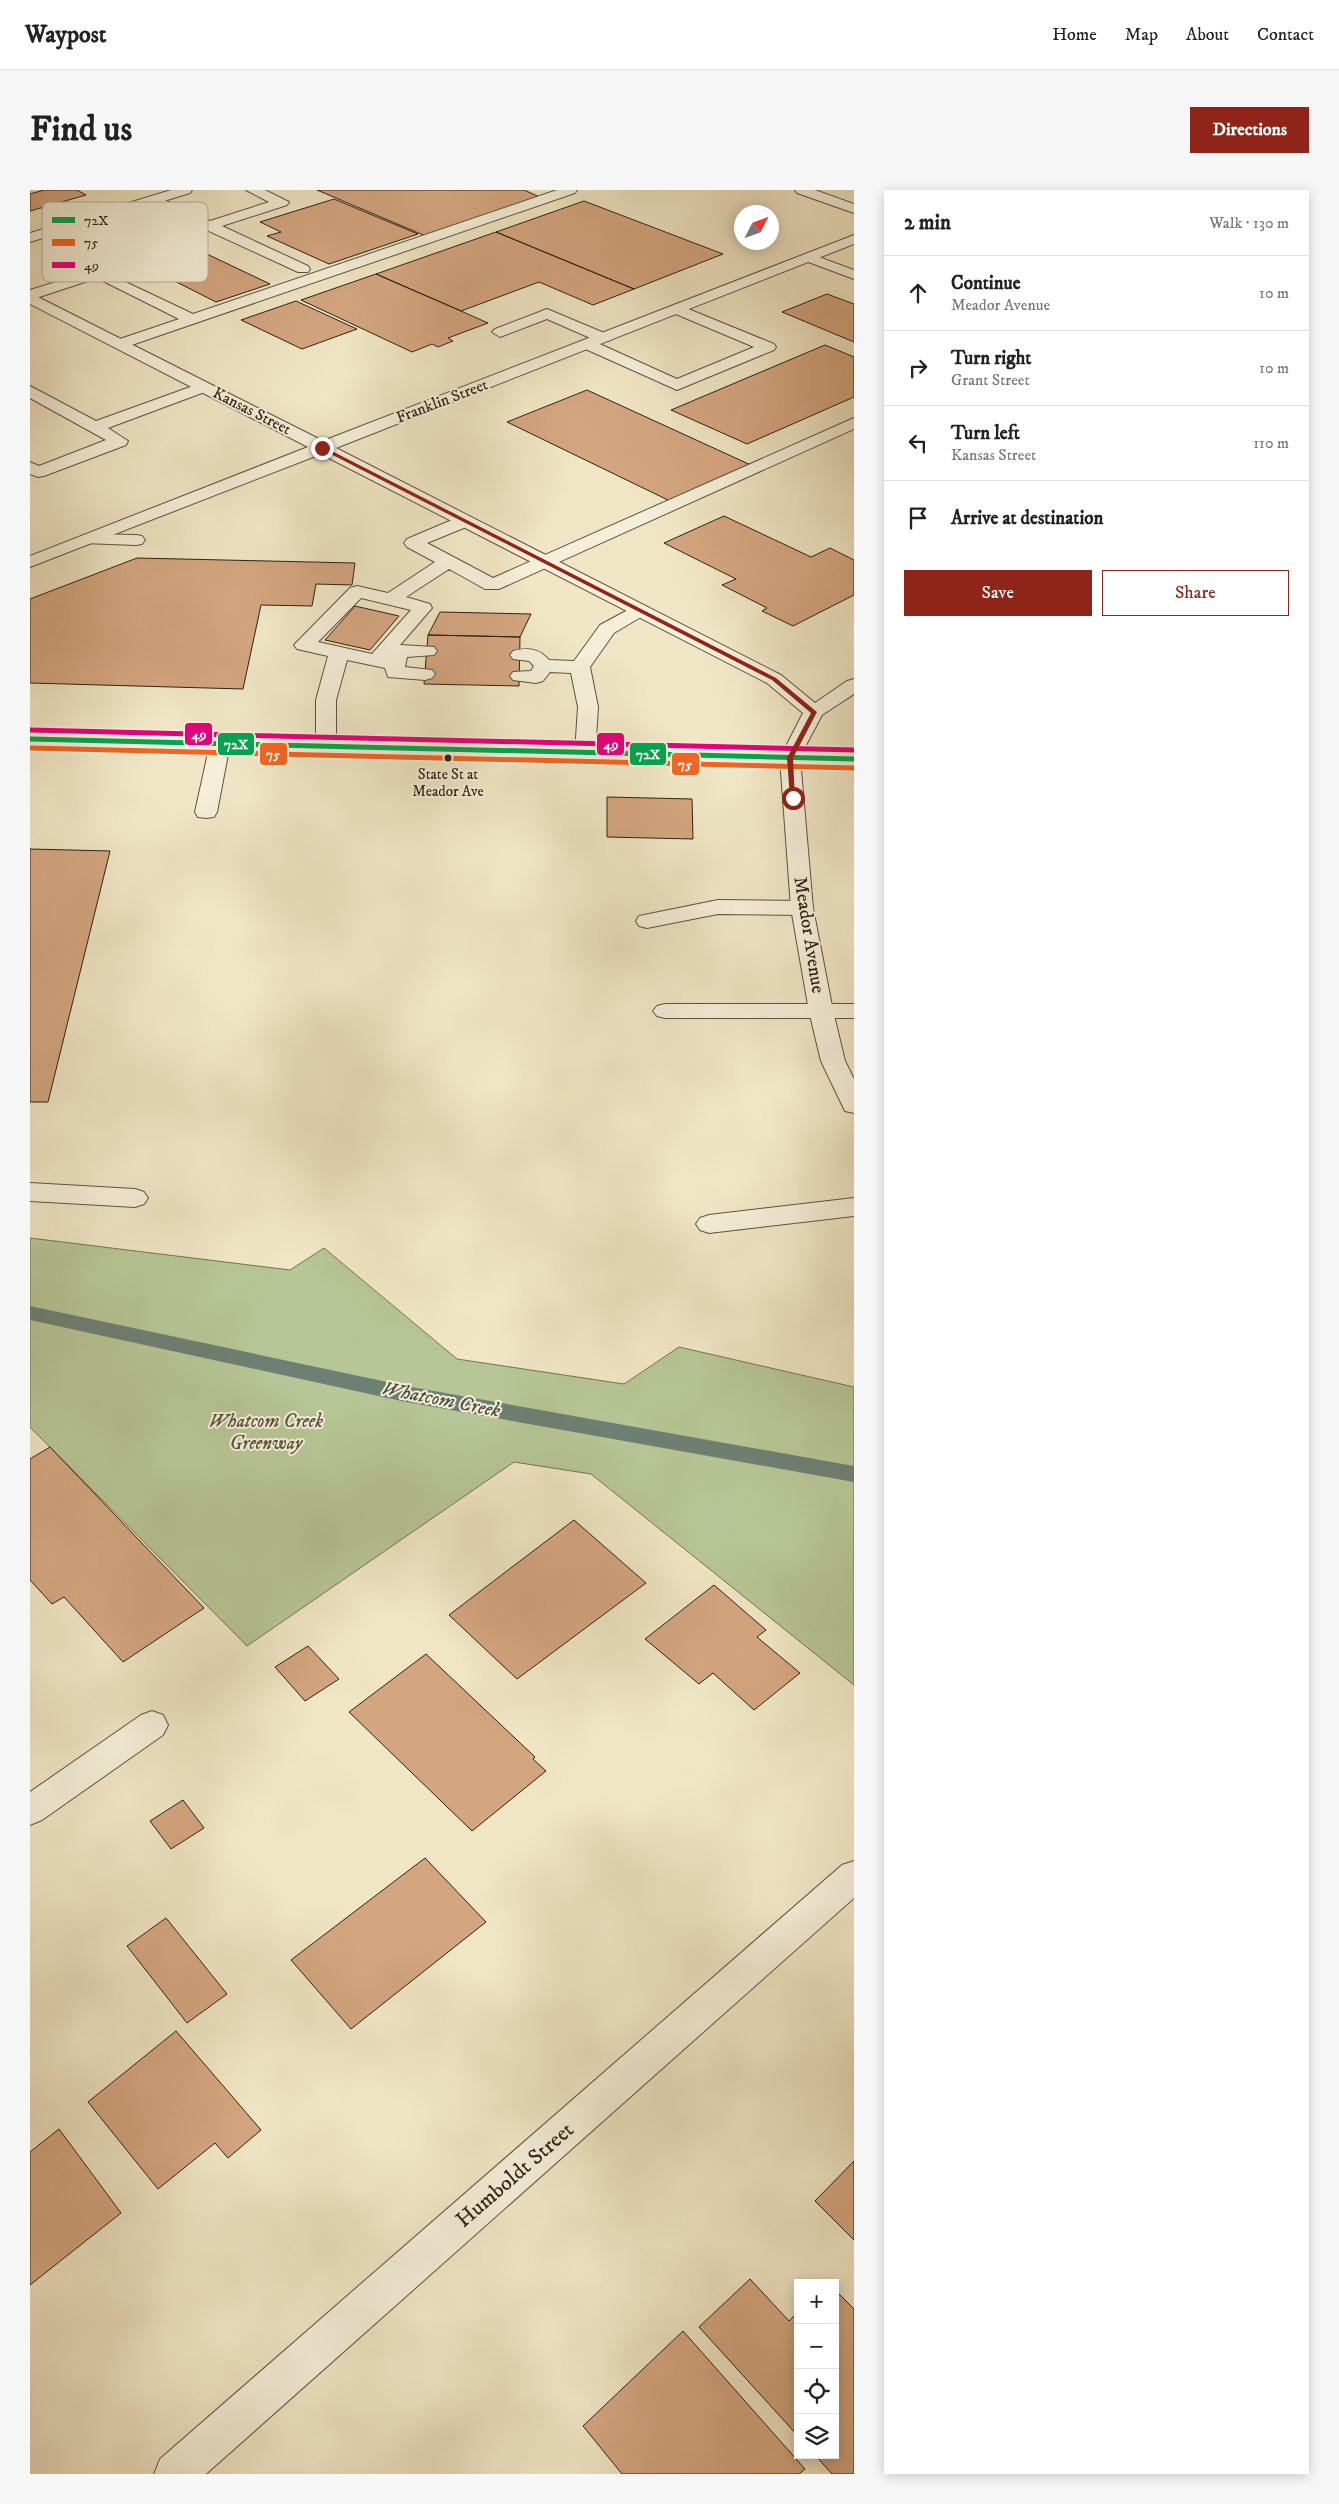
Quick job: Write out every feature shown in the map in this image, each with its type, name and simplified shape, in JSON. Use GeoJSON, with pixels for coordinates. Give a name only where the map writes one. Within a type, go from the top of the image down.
{"type":"FeatureCollection","features":[{"type":"Feature","properties":{"kind":"street"},"geometry":{"type":"LineString","coordinates":[[146,202],[183,190]]}},
{"type":"Feature","properties":{"kind":"street"},"geometry":{"type":"LineString","coordinates":[[208,226],[282,202],[253,190]]}},
{"type":"Feature","properties":{"kind":"street"},"geometry":{"type":"LineString","coordinates":[[120,344],[570,190]]}},
{"type":"Feature","properties":{"kind":"street"},"geometry":{"type":"LineString","coordinates":[[802,190],[854,209]]}},
{"type":"Feature","properties":{"kind":"street"},"geometry":{"type":"LineString","coordinates":[[153,200],[157,202]]}},
{"type":"Feature","properties":{"kind":"street"},"geometry":{"type":"LineString","coordinates":[[208,226],[302,269]]}},
{"type":"Feature","properties":{"kind":"street"},"geometry":{"type":"LineString","coordinates":[[30,237],[42,233]]}},
{"type":"Feature","properties":{"kind":"street","name":"Franklin Street"},"geometry":{"type":"LineString","coordinates":[[30,562],[854,239]]}},
{"type":"Feature","properties":{"kind":"street"},"geometry":{"type":"LineString","coordinates":[[808,257],[854,275]]}},
{"type":"Feature","properties":{"kind":"street"},"geometry":{"type":"LineString","coordinates":[[30,296],[71,282]]}},
{"type":"Feature","properties":{"kind":"street"},"geometry":{"type":"LineString","coordinates":[[116,282],[192,319]]}},
{"type":"Feature","properties":{"kind":"street","name":"Kansas Street"},"geometry":{"type":"LineString","coordinates":[[30,296],[774,679],[814,712]]}},
{"type":"Feature","properties":{"kind":"street"},"geometry":{"type":"LineString","coordinates":[[586,344],[678,385],[768,347],[676,309]]}},
{"type":"Feature","properties":{"kind":"street"},"geometry":{"type":"LineString","coordinates":[[500,332],[548,314],[603,338]]}},
{"type":"Feature","properties":{"kind":"street"},"geometry":{"type":"LineString","coordinates":[[95,427],[204,387]]}},
{"type":"Feature","properties":{"kind":"street"},"geometry":{"type":"LineString","coordinates":[[30,391],[120,441],[38,472],[30,467]]}},
{"type":"Feature","properties":{"kind":"street"},"geometry":{"type":"LineString","coordinates":[[465,520],[413,543],[492,585],[854,423]]}},
{"type":"Feature","properties":{"kind":"street"},"geometry":{"type":"LineString","coordinates":[[88,539],[136,540]]}},
{"type":"Feature","properties":{"kind":"street"},"geometry":{"type":"LineString","coordinates":[[391,600],[448,562]]}},
{"type":"Feature","properties":{"kind":"street"},"geometry":{"type":"LineString","coordinates":[[385,662],[423,608],[357,592],[304,645],[385,662],[395,673],[425,674]]}},
{"type":"Feature","properties":{"kind":"street"},"geometry":{"type":"LineString","coordinates":[[585,753],[588,707],[580,667],[607,628],[639,610]]}},
{"type":"Feature","properties":{"kind":"street"},"geometry":{"type":"LineString","coordinates":[[385,662],[400,651],[427,651]]}},
{"type":"Feature","properties":{"kind":"street"},"geometry":{"type":"LineString","coordinates":[[326,746],[326,700],[339,653]]}},
{"type":"Feature","properties":{"kind":"street"},"geometry":{"type":"LineString","coordinates":[[520,654],[534,655],[544,666],[580,667]]}},
{"type":"Feature","properties":{"kind":"street"},"geometry":{"type":"LineString","coordinates":[[520,676],[536,677],[544,666]]}},
{"type":"Feature","properties":{"kind":"street"},"geometry":{"type":"LineString","coordinates":[[790,758],[814,712],[854,685]]}},
{"type":"Feature","properties":{"kind":"street"},"geometry":{"type":"LineString","coordinates":[[30,739],[854,759]]}},
{"type":"Feature","properties":{"kind":"street"},"geometry":{"type":"LineString","coordinates":[[206,812],[220,744]]}},
{"type":"Feature","properties":{"kind":"street","name":"Meador Avenue"},"geometry":{"type":"LineString","coordinates":[[790,758],[802,908],[821,1011],[833,1061],[854,1105]]}},
{"type":"Feature","properties":{"kind":"street"},"geometry":{"type":"LineString","coordinates":[[647,921],[718,907],[802,908]]}},
{"type":"Feature","properties":{"kind":"street"},"geometry":{"type":"LineString","coordinates":[[666,1011],[854,1011]]}},
{"type":"Feature","properties":{"kind":"street"},"geometry":{"type":"LineString","coordinates":[[30,1192],[135,1198]]}},
{"type":"Feature","properties":{"kind":"street"},"geometry":{"type":"LineString","coordinates":[[709,1224],[854,1207]]}},
{"type":"Feature","properties":{"kind":"street"},"geometry":{"type":"LineString","coordinates":[[30,1810],[152,1725]]}},
{"type":"Feature","properties":{"kind":"street","name":"Humboldt Street"},"geometry":{"type":"LineString","coordinates":[[175,2474],[854,1876]]}},
{"type":"Feature","properties":{"kind":"green space","name":"Whatcom Creek Greenway"},"geometry":{"type":"Polygon","coordinates":[[[30,1238],[290,1270],[324,1248],[457,1359],[624,1384],[679,1347],[854,1387],[854,1685],[591,1474],[514,1462],[247,1646],[30,1427],[30,1238]]]}},
{"type":"Feature","properties":{"kind":"building"},"geometry":{"type":"Polygon","coordinates":[[[44,190],[77,190],[86,195],[62,202],[42,202],[42,208],[30,211],[30,194],[44,190]]]}},
{"type":"Feature","properties":{"kind":"building"},"geometry":{"type":"Polygon","coordinates":[[[317,190],[524,190],[542,198],[428,237],[317,190]]]}},
{"type":"Feature","properties":{"kind":"building"},"geometry":{"type":"Polygon","coordinates":[[[334,199],[418,234],[329,264],[267,236],[281,232],[260,222],[334,199]]]}},
{"type":"Feature","properties":{"kind":"building"},"geometry":{"type":"Polygon","coordinates":[[[584,201],[723,254],[634,289],[496,232],[584,201]]]}},
{"type":"Feature","properties":{"kind":"building"},"geometry":{"type":"Polygon","coordinates":[[[496,232],[634,289],[593,305],[539,282],[461,311],[376,274],[496,232]]]}},
{"type":"Feature","properties":{"kind":"building"},"geometry":{"type":"Polygon","coordinates":[[[208,255],[270,284],[216,302],[176,282],[208,282],[208,255]]]}},
{"type":"Feature","properties":{"kind":"building"},"geometry":{"type":"Polygon","coordinates":[[[376,274],[488,323],[448,338],[453,341],[438,347],[432,344],[412,352],[301,300],[376,274]]]}},
{"type":"Feature","properties":{"kind":"building"},"geometry":{"type":"Polygon","coordinates":[[[827,294],[854,304],[854,342],[782,312],[827,294]]]}},
{"type":"Feature","properties":{"kind":"building"},"geometry":{"type":"Polygon","coordinates":[[[296,301],[357,329],[302,349],[241,320],[296,301]]]}},
{"type":"Feature","properties":{"kind":"building"},"geometry":{"type":"Polygon","coordinates":[[[825,345],[854,357],[854,397],[747,444],[671,410],[825,345]]]}},
{"type":"Feature","properties":{"kind":"building"},"geometry":{"type":"Polygon","coordinates":[[[587,390],[753,466],[672,502],[507,422],[587,390]]]}},
{"type":"Feature","properties":{"kind":"building"},"geometry":{"type":"Polygon","coordinates":[[[724,516],[811,557],[830,548],[854,560],[854,595],[793,626],[762,611],[767,608],[722,585],[736,579],[664,543],[724,516]]]}},
{"type":"Feature","properties":{"kind":"building"},"geometry":{"type":"Polygon","coordinates":[[[137,558],[355,563],[352,585],[316,584],[312,606],[261,605],[243,689],[30,683],[30,599],[137,558]]]}},
{"type":"Feature","properties":{"kind":"building"},"geometry":{"type":"Polygon","coordinates":[[[355,606],[399,616],[370,650],[325,640],[355,606]]]}},
{"type":"Feature","properties":{"kind":"building"},"geometry":{"type":"Polygon","coordinates":[[[440,612],[531,614],[520,637],[428,635],[440,612]]]}},
{"type":"Feature","properties":{"kind":"building"},"geometry":{"type":"Polygon","coordinates":[[[428,635],[520,637],[519,686],[424,684],[428,635]]]}},
{"type":"Feature","properties":{"kind":"building"},"geometry":{"type":"Polygon","coordinates":[[[607,797],[692,799],[693,839],[607,837],[607,797]]]}},
{"type":"Feature","properties":{"kind":"building"},"geometry":{"type":"Polygon","coordinates":[[[30,849],[110,851],[48,1102],[30,1102],[30,849]]]}},
{"type":"Feature","properties":{"kind":"building"},"geometry":{"type":"Polygon","coordinates":[[[50,1447],[204,1608],[123,1662],[64,1597],[52,1604],[30,1580],[30,1459],[50,1447]]]}},
{"type":"Feature","properties":{"kind":"building"},"geometry":{"type":"Polygon","coordinates":[[[574,1520],[646,1583],[517,1679],[449,1615],[574,1520]]]}},
{"type":"Feature","properties":{"kind":"building"},"geometry":{"type":"Polygon","coordinates":[[[714,1585],[766,1630],[757,1637],[800,1673],[754,1710],[713,1673],[699,1684],[645,1639],[714,1585]]]}},
{"type":"Feature","properties":{"kind":"building"},"geometry":{"type":"Polygon","coordinates":[[[308,1646],[339,1679],[305,1701],[275,1667],[308,1646]]]}},
{"type":"Feature","properties":{"kind":"building"},"geometry":{"type":"Polygon","coordinates":[[[426,1654],[535,1757],[533,1759],[546,1771],[472,1831],[349,1712],[426,1654]]]}},
{"type":"Feature","properties":{"kind":"building"},"geometry":{"type":"Polygon","coordinates":[[[183,1800],[204,1828],[171,1849],[150,1821],[183,1800]]]}},
{"type":"Feature","properties":{"kind":"building"},"geometry":{"type":"Polygon","coordinates":[[[425,1858],[486,1922],[351,2029],[291,1960],[425,1858]]]}},
{"type":"Feature","properties":{"kind":"building"},"geometry":{"type":"Polygon","coordinates":[[[166,1918],[227,1994],[187,2023],[127,1946],[166,1918]]]}},
{"type":"Feature","properties":{"kind":"building"},"geometry":{"type":"Polygon","coordinates":[[[176,2031],[261,2130],[228,2158],[215,2143],[158,2189],[88,2102],[176,2031]]]}},
{"type":"Feature","properties":{"kind":"building"},"geometry":{"type":"Polygon","coordinates":[[[59,2129],[121,2213],[30,2285],[30,2152],[59,2129]]]}},
{"type":"Feature","properties":{"kind":"building"},"geometry":{"type":"Polygon","coordinates":[[[854,2161],[854,2240],[815,2201],[854,2161]]]}},
{"type":"Feature","properties":{"kind":"building"},"geometry":{"type":"Polygon","coordinates":[[[750,2279],[789,2321],[794,2316],[794,2432],[699,2327],[750,2279]]]}},
{"type":"Feature","properties":{"kind":"building"},"geometry":{"type":"Polygon","coordinates":[[[839,2294],[854,2309],[854,2474],[832,2474],[819,2459],[839,2459],[839,2294]]]}},
{"type":"Feature","properties":{"kind":"building"},"geometry":{"type":"Polygon","coordinates":[[[683,2331],[794,2457],[794,2459],[805,2469],[799,2474],[622,2474],[583,2426],[683,2331]]]}},
{"type":"Feature","properties":{"kind":"waterway","name":"Whatcom Creek"},"geometry":{"type":"LineString","coordinates":[[30,1313],[406,1394],[854,1474]]}},
{"type":"Feature","properties":{"kind":"transit line","name":"49"},"geometry":{"type":"LineString","coordinates":[[30,730],[854,750]]}},
{"type":"Feature","properties":{"kind":"transit line","name":"72X"},"geometry":{"type":"LineString","coordinates":[[30,739],[854,759]]}},
{"type":"Feature","properties":{"kind":"transit line","name":"75"},"geometry":{"type":"LineString","coordinates":[[30,748],[854,768]]}},
{"type":"Feature","properties":{"kind":"place","name":"State St at Meador Ave"},"geometry":{"type":"Point","coordinates":[448,758]}},
{"type":"Feature","properties":{"kind":"route"},"geometry":{"type":"LineString","coordinates":[[322,448],[774,679],[814,712],[790,758],[793,798]]}}]}
